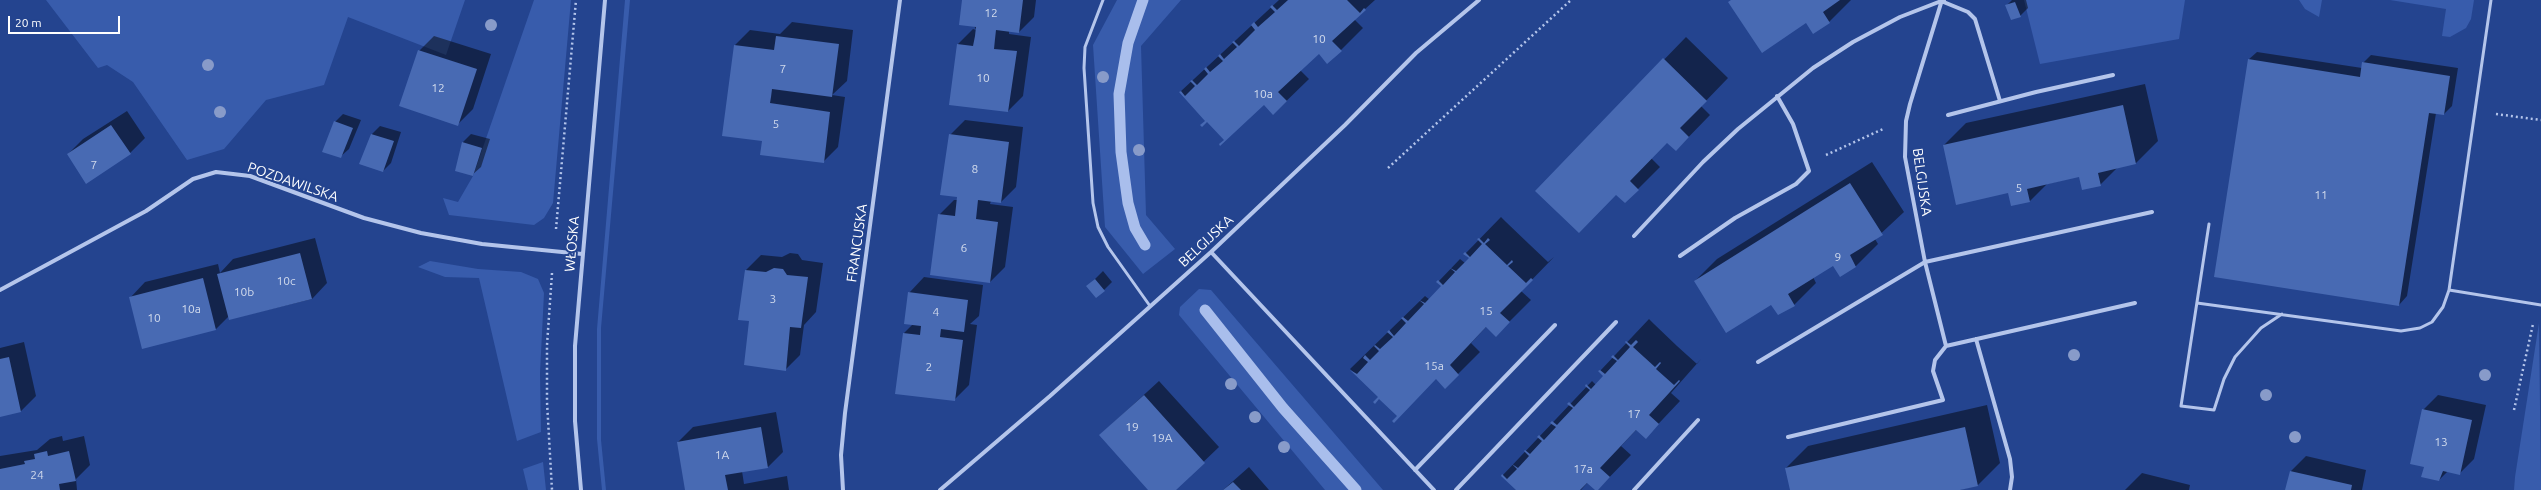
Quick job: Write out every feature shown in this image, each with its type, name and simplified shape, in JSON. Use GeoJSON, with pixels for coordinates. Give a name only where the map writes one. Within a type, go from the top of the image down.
{"type":"FeatureCollection","features":[{"type":"Feature","properties":{"kind":"street","name":"WŁOSKA"},"geometry":{"type":"LineString","coordinates":[[581,490],[576,451],[574,384],[582,254],[605,0]]}},
{"type":"Feature","properties":{"kind":"street","name":"FRANCUSKA"},"geometry":{"type":"LineString","coordinates":[[843,490],[841,455],[845,412],[900,0]]}},
{"type":"Feature","properties":{"kind":"street","name":"BELGIJSKA"},"geometry":{"type":"LineString","coordinates":[[940,490],[1050,396],[1211,252],[1345,125],[1416,53],[1478,0]]}},
{"type":"Feature","properties":{"kind":"street","name":"BELGIJSKA"},"geometry":{"type":"LineString","coordinates":[[1942,0],[1910,104],[1905,138],[1906,163],[1925,262],[1946,346]]}},
{"type":"Feature","properties":{"kind":"street"},"geometry":{"type":"LineString","coordinates":[[1634,236],[1708,158],[1777,96],[1813,68],[1853,42],[1900,17],[1942,0],[1968,12],[1975,19],[1980,30],[2000,101]]}},
{"type":"Feature","properties":{"kind":"street"},"geometry":{"type":"LineString","coordinates":[[1948,115],[2000,101],[2113,75]]}},
{"type":"Feature","properties":{"kind":"street"},"geometry":{"type":"LineString","coordinates":[[1680,256],[1735,218],[1796,184],[1809,171],[1793,124],[1777,96]]}},
{"type":"Feature","properties":{"kind":"street","name":"POZDAWILSKA"},"geometry":{"type":"LineString","coordinates":[[0,290],[146,211],[193,179],[216,172],[250,176],[364,218],[421,233],[482,244],[582,254]]}},
{"type":"Feature","properties":{"kind":"street"},"geometry":{"type":"LineString","coordinates":[[1758,362],[1925,262],[2152,212]]}},
{"type":"Feature","properties":{"kind":"street"},"geometry":{"type":"LineString","coordinates":[[1211,252],[1434,490]]}},
{"type":"Feature","properties":{"kind":"street"},"geometry":{"type":"LineString","coordinates":[[1788,437],[1943,400],[1933,371],[1935,360],[1946,346],[2135,303]]}},
{"type":"Feature","properties":{"kind":"street"},"geometry":{"type":"LineString","coordinates":[[1456,490],[1616,322]]}},
{"type":"Feature","properties":{"kind":"street"},"geometry":{"type":"LineString","coordinates":[[1415,470],[1555,325]]}},
{"type":"Feature","properties":{"kind":"street"},"geometry":{"type":"LineString","coordinates":[[1976,339],[2010,459],[2012,477],[2010,490]]}},
{"type":"Feature","properties":{"kind":"street"},"geometry":{"type":"LineString","coordinates":[[1634,490],[1698,420]]}},
{"type":"Feature","properties":{"kind":"lane"},"geometry":{"type":"LineString","coordinates":[[1103,0],[1085,47],[1084,68],[1093,203],[1098,227],[1108,247],[1150,306]]}},
{"type":"Feature","properties":{"kind":"lane"},"geometry":{"type":"LineString","coordinates":[[2197,303],[2401,331],[2420,328],[2432,322],[2443,307],[2449,290],[2491,0]]}},
{"type":"Feature","properties":{"kind":"lane"},"geometry":{"type":"LineString","coordinates":[[2209,224],[2181,406],[2214,410],[2224,379],[2235,357],[2261,328],[2282,314]]}},
{"type":"Feature","properties":{"kind":"lane"},"geometry":{"type":"LineString","coordinates":[[2449,290],[2539,304]]}},
{"type":"Feature","properties":{"kind":"path"},"geometry":{"type":"LineString","coordinates":[[1388,168],[1571,0]]}},
{"type":"Feature","properties":{"kind":"path"},"geometry":{"type":"LineString","coordinates":[[2475,111],[2541,120]]}},
{"type":"Feature","properties":{"kind":"path"},"geometry":{"type":"LineString","coordinates":[[1835,150],[1881,130]]}},
{"type":"Feature","properties":{"kind":"path"},"geometry":{"type":"LineString","coordinates":[[2514,410],[2539,304]]}},
{"type":"Feature","properties":{"kind":"shaded area"},"geometry":{"type":"Polygon","coordinates":[[[46,0],[465,0],[446,55],[348,17],[324,85],[266,100],[224,149],[187,160],[133,82],[107,65],[98,68],[46,0]]]}},
{"type":"Feature","properties":{"kind":"shaded area"},"geometry":{"type":"Polygon","coordinates":[[[534,0],[571,0],[553,203],[544,218],[534,225],[449,215],[443,198],[458,202],[473,176],[534,0]]]}},
{"type":"Feature","properties":{"kind":"shaded area"},"geometry":{"type":"Polygon","coordinates":[[[625,0],[630,0],[601,328],[601,440],[606,490],[602,490],[597,439],[597,329],[625,0]]]}},
{"type":"Feature","properties":{"kind":"shaded area"},"geometry":{"type":"Polygon","coordinates":[[[1117,0],[1181,0],[1141,46],[1146,215],[1175,249],[1143,274],[1105,227],[1093,45],[1117,0]]]}},
{"type":"Feature","properties":{"kind":"shaded area"},"geometry":{"type":"Polygon","coordinates":[[[2024,0],[2185,0],[2179,39],[2040,64],[2024,0]]]}},
{"type":"Feature","properties":{"kind":"shaded area"},"geometry":{"type":"Polygon","coordinates":[[[2299,0],[2322,0],[2319,17],[2305,9],[2299,0]]]}},
{"type":"Feature","properties":{"kind":"shaded area"},"geometry":{"type":"Polygon","coordinates":[[[2390,0],[2474,0],[2471,19],[2466,28],[2450,37],[2442,36],[2446,9],[2390,0]]]}},
{"type":"Feature","properties":{"kind":"shaded area"},"geometry":{"type":"Polygon","coordinates":[[[430,261],[478,269],[521,272],[538,279],[544,293],[540,373],[541,432],[517,441],[479,278],[445,277],[418,267],[430,261]]]}},
{"type":"Feature","properties":{"kind":"shaded area"},"geometry":{"type":"Polygon","coordinates":[[[1199,289],[1211,290],[1383,490],[1325,490],[1179,315],[1180,307],[1199,289]]]}},
{"type":"Feature","properties":{"kind":"shaded area"},"geometry":{"type":"Polygon","coordinates":[[[2539,323],[2541,490],[2514,490],[2515,477],[2539,323]]]}},
{"type":"Feature","properties":{"kind":"shaded area"},"geometry":{"type":"Polygon","coordinates":[[[543,462],[546,490],[528,490],[523,469],[543,462]]]}},
{"type":"Feature","properties":{"kind":"building"},"geometry":{"type":"Polygon","coordinates":[[[962,0],[1023,0],[1019,33],[996,30],[994,49],[1017,51],[1008,112],[949,105],[957,44],[973,46],[975,36],[976,27],[959,25],[962,0]]]}},
{"type":"Feature","properties":{"kind":"building"},"geometry":{"type":"Polygon","coordinates":[[[1288,0],[1347,0],[1360,13],[1364,8],[1366,10],[1332,41],[1342,51],[1327,64],[1319,54],[1278,92],[1287,101],[1273,115],[1264,105],[1220,146],[1219,144],[1224,140],[1207,122],[1202,127],[1200,125],[1205,121],[1179,92],[1181,91],[1185,96],[1195,86],[1190,81],[1192,80],[1197,85],[1208,74],[1204,69],[1206,67],[1210,72],[1223,61],[1218,56],[1220,54],[1224,59],[1237,47],[1232,42],[1234,41],[1239,46],[1255,30],[1251,25],[1254,22],[1258,27],[1275,12],[1270,7],[1272,5],[1277,10],[1288,0]]]}},
{"type":"Feature","properties":{"kind":"building"},"geometry":{"type":"Polygon","coordinates":[[[1731,0],[1840,0],[1823,12],[1830,23],[1813,34],[1806,23],[1762,53],[1728,2],[1731,0]]]}},
{"type":"Feature","properties":{"kind":"building"},"geometry":{"type":"Polygon","coordinates":[[[2015,2],[2021,17],[2011,20],[2005,5],[2015,2]]]}},
{"type":"Feature","properties":{"kind":"building"},"geometry":{"type":"Polygon","coordinates":[[[776,36],[839,44],[832,97],[772,89],[770,103],[830,112],[824,163],[760,155],[762,141],[722,136],[734,45],[774,50],[776,36]]]}},
{"type":"Feature","properties":{"kind":"building"},"geometry":{"type":"Polygon","coordinates":[[[418,50],[477,69],[458,126],[399,106],[418,50]]]}},
{"type":"Feature","properties":{"kind":"building"},"geometry":{"type":"Polygon","coordinates":[[[1663,58],[1707,101],[1680,128],[1689,137],[1676,151],[1667,143],[1630,181],[1639,190],[1625,203],[1616,195],[1579,233],[1535,191],[1663,58]]]}},
{"type":"Feature","properties":{"kind":"building"},"geometry":{"type":"Polygon","coordinates":[[[2248,59],[2360,77],[2362,62],[2450,76],[2444,115],[2429,113],[2399,306],[2214,277],[2248,59]]]}},
{"type":"Feature","properties":{"kind":"building"},"geometry":{"type":"Polygon","coordinates":[[[2123,105],[2136,164],[2098,173],[2101,186],[2082,190],[2079,177],[2027,189],[2030,202],[2011,206],[2008,193],[1956,205],[1943,145],[2123,105]]]}},
{"type":"Feature","properties":{"kind":"building"},"geometry":{"type":"Polygon","coordinates":[[[334,121],[353,128],[341,158],[322,152],[334,121]]]}},
{"type":"Feature","properties":{"kind":"building"},"geometry":{"type":"Polygon","coordinates":[[[111,125],[131,154],[86,184],[67,154],[111,125]]]}},
{"type":"Feature","properties":{"kind":"building"},"geometry":{"type":"Polygon","coordinates":[[[371,134],[394,141],[383,172],[359,164],[371,134]]]}},
{"type":"Feature","properties":{"kind":"building"},"geometry":{"type":"Polygon","coordinates":[[[949,134],[1009,142],[1001,203],[978,200],[976,219],[998,222],[990,283],[930,275],[938,214],[955,216],[957,197],[940,195],[949,134]]]}},
{"type":"Feature","properties":{"kind":"building"},"geometry":{"type":"Polygon","coordinates":[[[462,142],[482,148],[473,176],[455,171],[462,142]]]}},
{"type":"Feature","properties":{"kind":"building"},"geometry":{"type":"Polygon","coordinates":[[[1850,183],[1883,235],[1850,255],[1856,267],[1840,277],[1833,266],[1788,294],[1795,306],[1778,315],[1771,305],[1726,333],[1694,281],[1850,183]]]}},
{"type":"Feature","properties":{"kind":"building"},"geometry":{"type":"Polygon","coordinates":[[[1479,238],[1484,243],[1488,238],[1490,240],[1485,244],[1507,265],[1512,260],[1513,262],[1508,266],[1526,283],[1531,278],[1533,280],[1500,313],[1510,322],[1496,337],[1486,327],[1450,365],[1459,375],[1445,389],[1436,379],[1394,423],[1392,421],[1397,416],[1379,399],[1375,404],[1373,402],[1378,397],[1350,370],[1357,374],[1368,362],[1363,358],[1365,355],[1370,360],[1379,351],[1374,346],[1375,345],[1380,349],[1393,337],[1387,332],[1389,330],[1394,336],[1406,323],[1401,318],[1403,317],[1408,321],[1424,304],[1419,300],[1425,303],[1441,286],[1436,282],[1438,280],[1443,285],[1455,272],[1450,268],[1456,271],[1469,258],[1463,254],[1465,252],[1470,257],[1482,244],[1477,239],[1479,238]]]}},
{"type":"Feature","properties":{"kind":"building"},"geometry":{"type":"Polygon","coordinates":[[[300,253],[312,299],[229,320],[217,274],[300,253]]]}},
{"type":"Feature","properties":{"kind":"building"},"geometry":{"type":"Polygon","coordinates":[[[774,268],[783,269],[787,275],[808,277],[801,328],[790,327],[786,371],[744,365],[749,321],[738,320],[745,270],[766,272],[774,268]]]}},
{"type":"Feature","properties":{"kind":"building"},"geometry":{"type":"Polygon","coordinates":[[[203,278],[216,330],[142,349],[129,297],[203,278]]]}},
{"type":"Feature","properties":{"kind":"building"},"geometry":{"type":"Polygon","coordinates":[[[1095,279],[1105,291],[1096,298],[1086,286],[1095,279]]]}},
{"type":"Feature","properties":{"kind":"building"},"geometry":{"type":"Polygon","coordinates":[[[908,292],[968,300],[964,332],[941,329],[940,337],[963,340],[955,401],[895,394],[903,333],[920,335],[921,326],[904,324],[908,292]]]}},
{"type":"Feature","properties":{"kind":"building"},"geometry":{"type":"Polygon","coordinates":[[[1636,340],[1638,342],[1633,347],[1655,367],[1660,362],[1661,363],[1656,369],[1674,385],[1679,380],[1680,381],[1649,415],[1659,424],[1646,439],[1636,430],[1600,468],[1610,477],[1598,490],[1595,490],[1587,483],[1580,490],[1516,490],[1501,476],[1502,474],[1507,479],[1517,469],[1512,464],[1518,468],[1529,456],[1524,451],[1525,450],[1530,454],[1542,441],[1537,437],[1539,435],[1544,440],[1556,427],[1550,423],[1552,421],[1557,425],[1573,408],[1567,404],[1569,402],[1574,407],[1590,390],[1585,386],[1586,384],[1591,389],[1603,376],[1598,371],[1600,370],[1605,374],[1617,361],[1611,357],[1613,355],[1618,360],[1630,347],[1625,342],[1626,341],[1631,345],[1636,340]]]}},
{"type":"Feature","properties":{"kind":"building"},"geometry":{"type":"Polygon","coordinates":[[[9,357],[21,412],[0,417],[0,359],[9,357]]]}},
{"type":"Feature","properties":{"kind":"building"},"geometry":{"type":"Polygon","coordinates":[[[1144,395],[1205,463],[1176,490],[1148,490],[1099,435],[1144,395]]]}},
{"type":"Feature","properties":{"kind":"building"},"geometry":{"type":"Polygon","coordinates":[[[2422,409],[2472,420],[2460,475],[2443,471],[2439,481],[2421,477],[2424,467],[2410,464],[2422,409]]]}},
{"type":"Feature","properties":{"kind":"building"},"geometry":{"type":"Polygon","coordinates":[[[761,427],[768,468],[725,475],[728,490],[685,490],[677,442],[761,427]]]}},
{"type":"Feature","properties":{"kind":"building"},"geometry":{"type":"Polygon","coordinates":[[[1965,427],[1978,486],[1960,490],[1790,490],[1785,468],[1965,427]]]}},
{"type":"Feature","properties":{"kind":"building"},"geometry":{"type":"Polygon","coordinates":[[[47,451],[48,456],[69,451],[76,481],[59,484],[60,490],[0,490],[0,469],[25,464],[24,461],[35,459],[34,454],[47,451]]]}},
{"type":"Feature","properties":{"kind":"building"},"geometry":{"type":"Polygon","coordinates":[[[2290,471],[2352,485],[2351,490],[2285,490],[2290,471]]]}},
{"type":"Feature","properties":{"kind":"building"},"geometry":{"type":"Polygon","coordinates":[[[1233,482],[1241,490],[1223,490],[1233,482]]]}},
{"type":"Feature","properties":{"kind":"waterway"},"geometry":{"type":"LineString","coordinates":[[1143,0],[1128,43],[1119,94],[1121,152],[1128,203],[1135,228],[1145,245]]}},
{"type":"Feature","properties":{"kind":"waterway"},"geometry":{"type":"LineString","coordinates":[[1205,310],[1283,408],[1356,490]]}}]}
